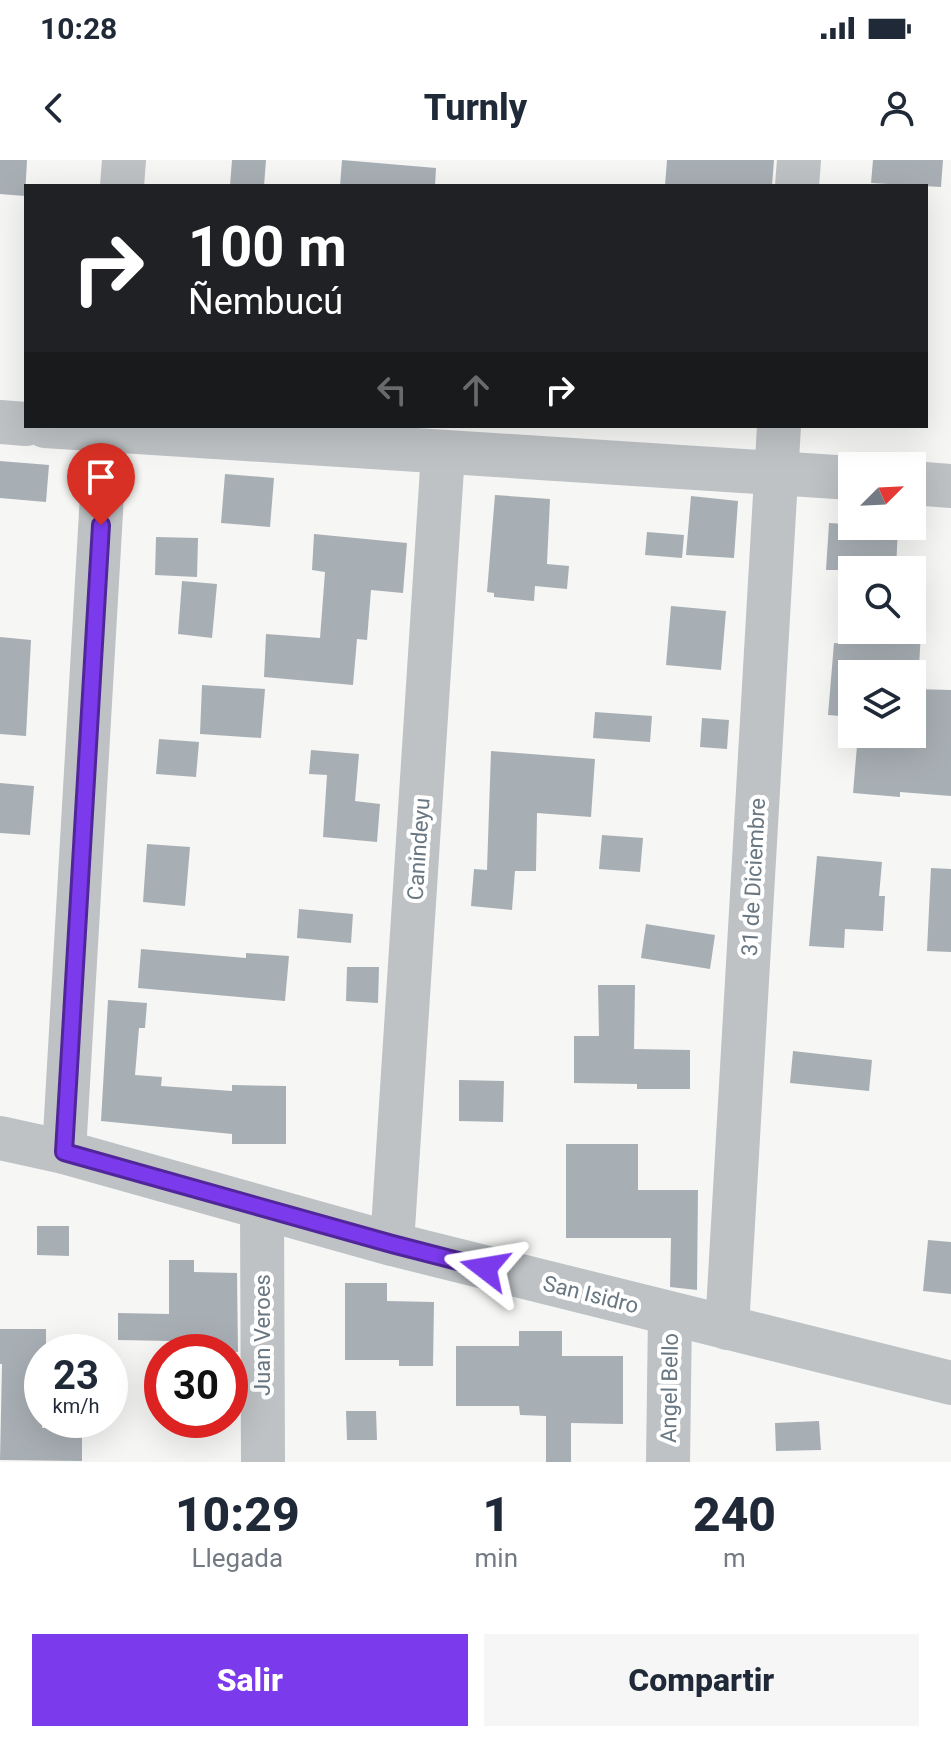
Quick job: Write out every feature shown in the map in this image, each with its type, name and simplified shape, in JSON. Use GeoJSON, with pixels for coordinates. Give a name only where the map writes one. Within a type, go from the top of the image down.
{"type":"FeatureCollection","features":[{"type":"Feature","properties":{"kind":"street"},"geometry":{"type":"LineString","coordinates":[[122,184],[124,160]]}},
{"type":"Feature","properties":{"kind":"street"},"geometry":{"type":"LineString","coordinates":[[797,184],[799,160]]}},
{"type":"Feature","properties":{"kind":"street"},"geometry":{"type":"LineString","coordinates":[[0,422],[24,424]]}},
{"type":"Feature","properties":{"kind":"street"},"geometry":{"type":"LineString","coordinates":[[64,1152],[106,428],[443,453],[838,477]]}},
{"type":"Feature","properties":{"kind":"street","name":"31 de Diciembre"},"geometry":{"type":"LineString","coordinates":[[727,1328],[779,428]]}},
{"type":"Feature","properties":{"kind":"street","name":"Canindeyu"},"geometry":{"type":"LineString","coordinates":[[392,1244],[443,453]]}},
{"type":"Feature","properties":{"kind":"street"},"geometry":{"type":"LineString","coordinates":[[926,484],[951,486]]}},
{"type":"Feature","properties":{"kind":"street","name":"San Isidro"},"geometry":{"type":"LineString","coordinates":[[0,1138],[64,1152],[392,1244],[951,1383]]}},
{"type":"Feature","properties":{"kind":"street","name":"Juan Veroes"},"geometry":{"type":"LineString","coordinates":[[262,1208],[263,1462]]}},
{"type":"Feature","properties":{"kind":"street","name":"Angel Bello"},"geometry":{"type":"LineString","coordinates":[[668,1462],[670,1314]]}},
{"type":"Feature","properties":{"kind":"building"},"geometry":{"type":"Polygon","coordinates":[[[0,160],[27,160],[24,196],[0,194],[0,160]]]}},
{"type":"Feature","properties":{"kind":"building"},"geometry":{"type":"Polygon","coordinates":[[[232,160],[266,160],[264,184],[230,184],[232,160]]]}},
{"type":"Feature","properties":{"kind":"building"},"geometry":{"type":"Polygon","coordinates":[[[342,160],[436,168],[435,184],[340,184],[342,160]]]}},
{"type":"Feature","properties":{"kind":"building"},"geometry":{"type":"Polygon","coordinates":[[[667,160],[774,160],[772,184],[665,184],[667,160]]]}},
{"type":"Feature","properties":{"kind":"building"},"geometry":{"type":"Polygon","coordinates":[[[873,160],[943,160],[941,187],[871,183],[873,160]]]}},
{"type":"Feature","properties":{"kind":"building"},"geometry":{"type":"Polygon","coordinates":[[[0,461],[49,465],[46,502],[0,498],[0,461]]]}},
{"type":"Feature","properties":{"kind":"building"},"geometry":{"type":"Polygon","coordinates":[[[225,474],[274,478],[270,527],[221,523],[225,474]]]}},
{"type":"Feature","properties":{"kind":"building"},"geometry":{"type":"Polygon","coordinates":[[[495,495],[550,499],[547,564],[569,566],[567,589],[535,586],[534,601],[494,597],[494,593],[487,592],[495,495]]]}},
{"type":"Feature","properties":{"kind":"building"},"geometry":{"type":"Polygon","coordinates":[[[691,496],[738,501],[734,558],[686,555],[691,496]]]}},
{"type":"Feature","properties":{"kind":"building"},"geometry":{"type":"Polygon","coordinates":[[[829,523],[838,524],[838,540],[897,540],[897,556],[838,556],[838,570],[826,570],[829,523]]]}},
{"type":"Feature","properties":{"kind":"building"},"geometry":{"type":"Polygon","coordinates":[[[647,532],[684,535],[682,558],[645,555],[647,532]]]}},
{"type":"Feature","properties":{"kind":"building"},"geometry":{"type":"Polygon","coordinates":[[[314,534],[407,543],[403,593],[371,590],[367,640],[357,639],[353,685],[264,677],[266,634],[320,638],[325,572],[312,570],[314,534]]]}},
{"type":"Feature","properties":{"kind":"building"},"geometry":{"type":"Polygon","coordinates":[[[156,537],[198,538],[197,577],[155,575],[156,537]]]}},
{"type":"Feature","properties":{"kind":"building"},"geometry":{"type":"Polygon","coordinates":[[[182,581],[217,584],[212,638],[178,634],[182,581]]]}},
{"type":"Feature","properties":{"kind":"building"},"geometry":{"type":"Polygon","coordinates":[[[671,606],[726,611],[721,670],[666,665],[671,606]]]}},
{"type":"Feature","properties":{"kind":"building"},"geometry":{"type":"Polygon","coordinates":[[[0,637],[31,640],[26,736],[0,734],[0,637]]]}},
{"type":"Feature","properties":{"kind":"building"},"geometry":{"type":"Polygon","coordinates":[[[834,643],[920,644],[919,660],[838,660],[838,716],[828,715],[834,643]]]}},
{"type":"Feature","properties":{"kind":"building"},"geometry":{"type":"Polygon","coordinates":[[[202,685],[265,689],[261,738],[200,734],[202,685]]]}},
{"type":"Feature","properties":{"kind":"building"},"geometry":{"type":"Polygon","coordinates":[[[926,689],[951,690],[951,796],[900,792],[900,797],[853,793],[857,748],[926,748],[926,689]]]}},
{"type":"Feature","properties":{"kind":"building"},"geometry":{"type":"Polygon","coordinates":[[[595,712],[652,716],[650,742],[593,738],[595,712]]]}},
{"type":"Feature","properties":{"kind":"building"},"geometry":{"type":"Polygon","coordinates":[[[702,718],[729,720],[727,749],[700,747],[702,718]]]}},
{"type":"Feature","properties":{"kind":"building"},"geometry":{"type":"Polygon","coordinates":[[[159,739],[199,742],[196,777],[156,774],[159,739]]]}},
{"type":"Feature","properties":{"kind":"building"},"geometry":{"type":"Polygon","coordinates":[[[311,750],[359,754],[355,801],[380,804],[377,842],[323,837],[327,775],[309,774],[311,750]]]}},
{"type":"Feature","properties":{"kind":"building"},"geometry":{"type":"Polygon","coordinates":[[[491,751],[595,759],[591,817],[537,813],[536,871],[515,871],[512,910],[471,906],[474,869],[487,870],[491,751]]]}},
{"type":"Feature","properties":{"kind":"building"},"geometry":{"type":"Polygon","coordinates":[[[0,783],[34,786],[30,835],[0,833],[0,783]]]}},
{"type":"Feature","properties":{"kind":"building"},"geometry":{"type":"Polygon","coordinates":[[[602,835],[643,838],[640,872],[599,869],[602,835]]]}},
{"type":"Feature","properties":{"kind":"building"},"geometry":{"type":"Polygon","coordinates":[[[147,844],[190,847],[185,906],[143,902],[147,844]]]}},
{"type":"Feature","properties":{"kind":"building"},"geometry":{"type":"Polygon","coordinates":[[[817,856],[882,862],[879,896],[885,896],[883,931],[845,929],[844,948],[809,946],[817,856]]]}},
{"type":"Feature","properties":{"kind":"building"},"geometry":{"type":"Polygon","coordinates":[[[931,868],[951,869],[951,952],[927,951],[931,868]]]}},
{"type":"Feature","properties":{"kind":"building"},"geometry":{"type":"Polygon","coordinates":[[[299,909],[353,914],[351,943],[297,938],[299,909]]]}},
{"type":"Feature","properties":{"kind":"building"},"geometry":{"type":"Polygon","coordinates":[[[646,924],[715,935],[710,969],[641,958],[646,924]]]}},
{"type":"Feature","properties":{"kind":"building"},"geometry":{"type":"Polygon","coordinates":[[[141,949],[246,958],[246,953],[289,956],[285,1001],[138,988],[141,949]]]}},
{"type":"Feature","properties":{"kind":"building"},"geometry":{"type":"Polygon","coordinates":[[[347,967],[379,967],[378,1003],[346,1001],[347,967]]]}},
{"type":"Feature","properties":{"kind":"building"},"geometry":{"type":"Polygon","coordinates":[[[598,985],[635,985],[634,1049],[690,1050],[690,1089],[637,1089],[637,1084],[574,1083],[574,1036],[599,1036],[598,985]]]}},
{"type":"Feature","properties":{"kind":"building"},"geometry":{"type":"Polygon","coordinates":[[[108,1000],[147,1003],[145,1028],[139,1028],[135,1075],[162,1077],[161,1086],[232,1091],[232,1085],[286,1086],[286,1144],[232,1144],[232,1134],[101,1121],[108,1000]]]}},
{"type":"Feature","properties":{"kind":"building"},"geometry":{"type":"Polygon","coordinates":[[[793,1051],[872,1060],[869,1091],[790,1083],[793,1051]]]}},
{"type":"Feature","properties":{"kind":"building"},"geometry":{"type":"Polygon","coordinates":[[[459,1080],[504,1081],[503,1122],[459,1121],[459,1080]]]}},
{"type":"Feature","properties":{"kind":"building"},"geometry":{"type":"Polygon","coordinates":[[[566,1144],[638,1144],[638,1190],[698,1190],[697,1290],[670,1287],[671,1238],[566,1238],[566,1144]]]}},
{"type":"Feature","properties":{"kind":"building"},"geometry":{"type":"Polygon","coordinates":[[[37,1226],[69,1226],[69,1256],[37,1255],[37,1226]]]}},
{"type":"Feature","properties":{"kind":"building"},"geometry":{"type":"Polygon","coordinates":[[[928,1240],[951,1242],[951,1294],[923,1291],[928,1240]]]}},
{"type":"Feature","properties":{"kind":"building"},"geometry":{"type":"Polygon","coordinates":[[[169,1260],[194,1260],[194,1272],[237,1273],[238,1334],[144,1334],[144,1340],[128,1340],[128,1334],[118,1334],[118,1313],[169,1314],[169,1260]]]}},
{"type":"Feature","properties":{"kind":"building"},"geometry":{"type":"Polygon","coordinates":[[[345,1283],[387,1283],[387,1301],[434,1302],[433,1366],[399,1366],[399,1360],[345,1360],[345,1283]]]}},
{"type":"Feature","properties":{"kind":"building"},"geometry":{"type":"Polygon","coordinates":[[[0,1329],[46,1329],[46,1334],[24,1334],[24,1438],[82,1438],[82,1461],[0,1460],[0,1329]]]}},
{"type":"Feature","properties":{"kind":"building"},"geometry":{"type":"Polygon","coordinates":[[[519,1331],[562,1331],[562,1356],[623,1356],[623,1424],[571,1423],[571,1462],[546,1462],[546,1416],[520,1415],[519,1406],[456,1406],[456,1346],[519,1346],[519,1331]]]}},
{"type":"Feature","properties":{"kind":"building"},"geometry":{"type":"Polygon","coordinates":[[[346,1411],[376,1411],[377,1440],[347,1440],[346,1411]]]}},
{"type":"Feature","properties":{"kind":"building"},"geometry":{"type":"Polygon","coordinates":[[[819,1421],[821,1450],[776,1451],[775,1423],[819,1421]]]}},
{"type":"Feature","properties":{"kind":"route"},"geometry":{"type":"LineString","coordinates":[[101,525],[64,1152],[485,1268]]}}]}
